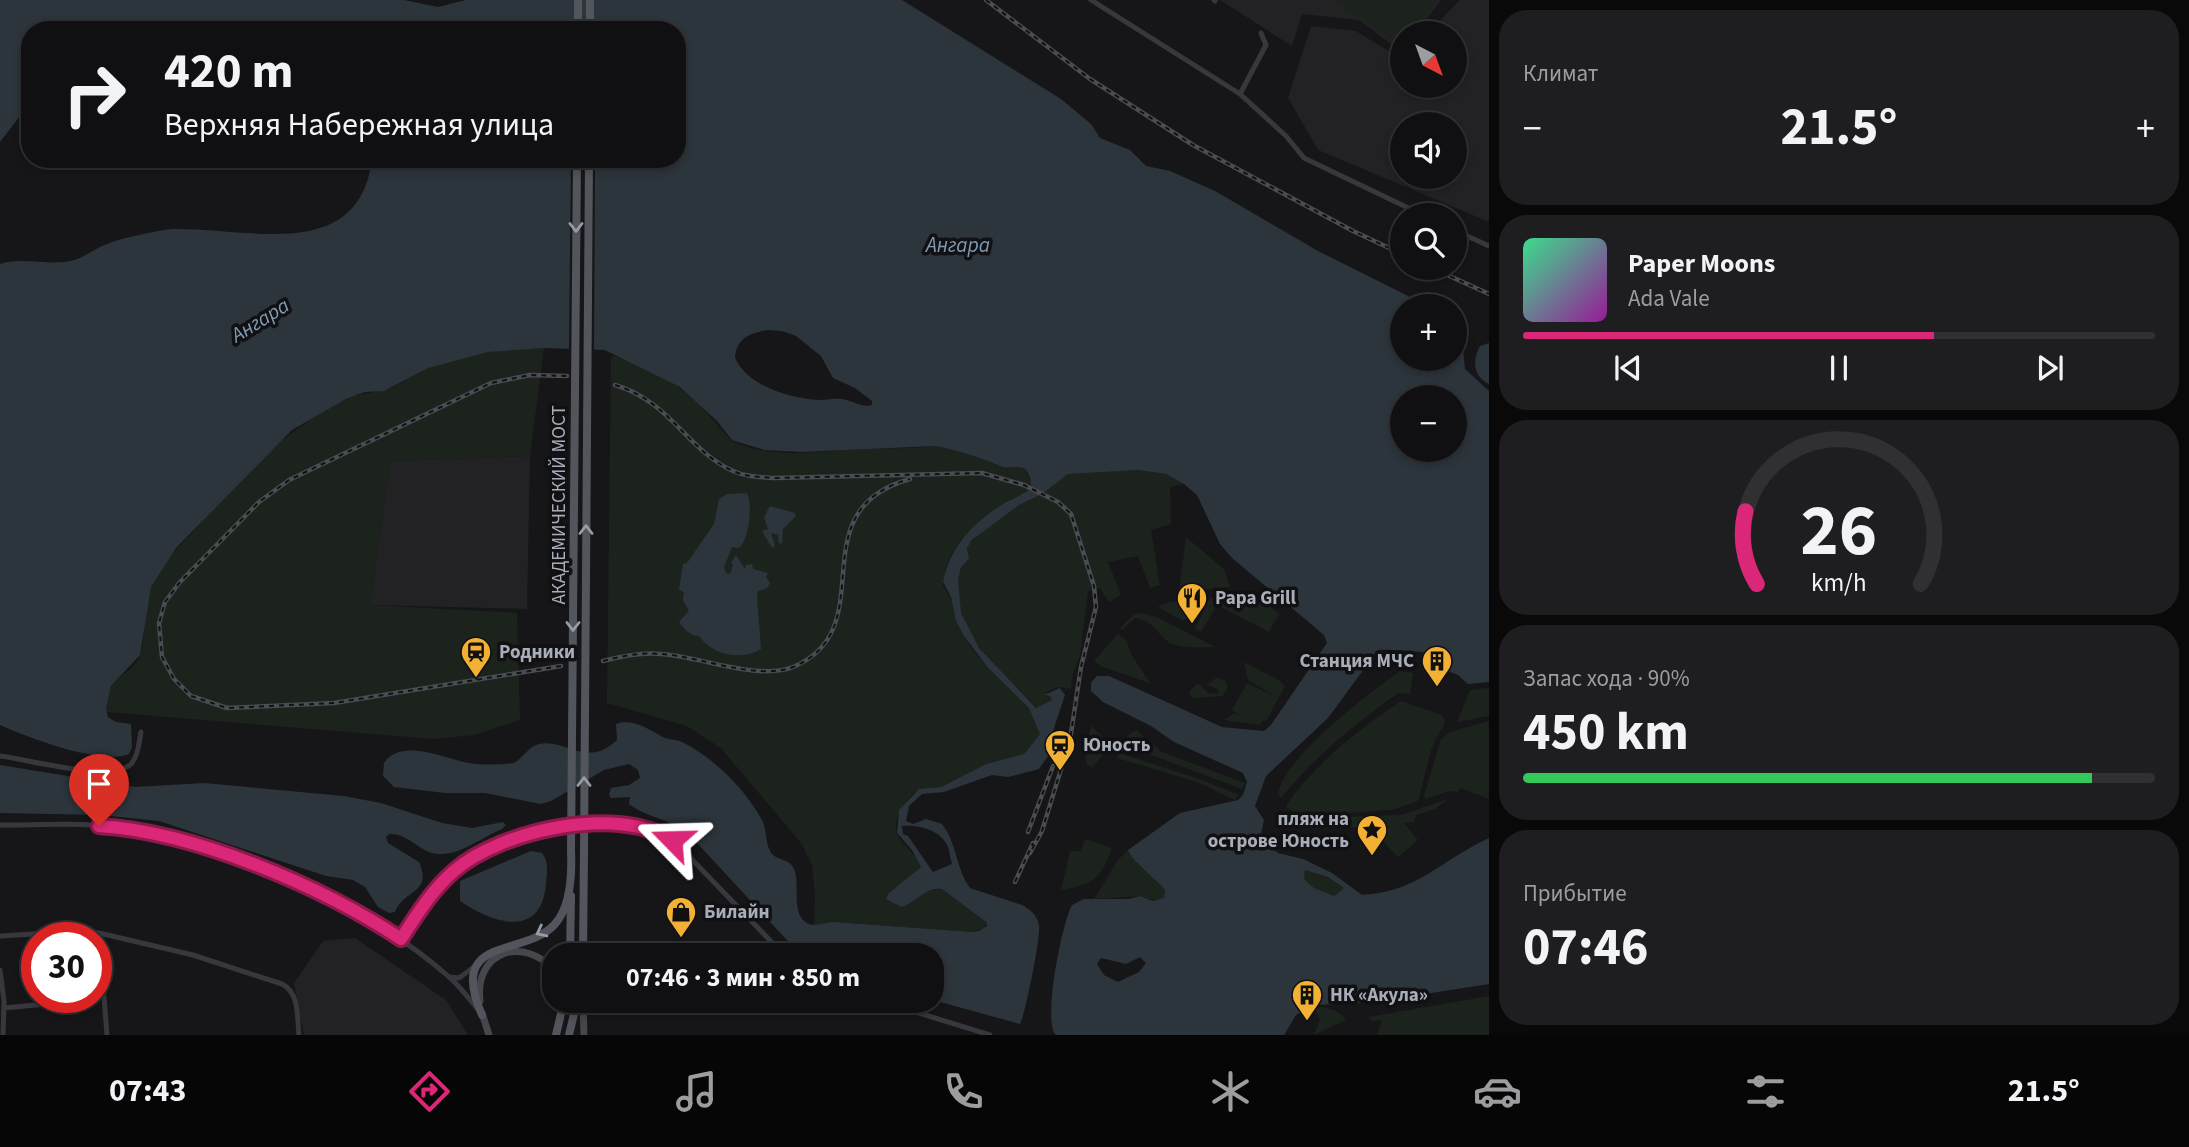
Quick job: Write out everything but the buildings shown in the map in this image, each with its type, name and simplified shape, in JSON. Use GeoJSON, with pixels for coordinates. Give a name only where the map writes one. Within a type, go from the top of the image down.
{"type":"FeatureCollection","features":[{"type":"Feature","properties":{"kind":"main road"},"geometry":{"type":"LineString","coordinates":[[578,0],[578,21]]}},
{"type":"Feature","properties":{"kind":"main road"},"geometry":{"type":"LineString","coordinates":[[590,0],[590,21]]}},
{"type":"Feature","properties":{"kind":"main road","name":"АКАДЕМИЧЕСКИЙ МОСТ"},"geometry":{"type":"LineString","coordinates":[[570,875],[577,168]]}},
{"type":"Feature","properties":{"kind":"main road","name":"АКАДЕМИЧЕСКИЙ МОСТ"},"geometry":{"type":"LineString","coordinates":[[583,943],[589,168]]}},
{"type":"Feature","properties":{"kind":"main road"},"geometry":{"type":"LineString","coordinates":[[570,875],[570,943]]}},
{"type":"Feature","properties":{"kind":"main road"},"geometry":{"type":"LineString","coordinates":[[489,1035],[473,988],[479,963],[493,951],[541,934],[553,926],[566,904],[570,875]]}},
{"type":"Feature","properties":{"kind":"main road"},"geometry":{"type":"LineString","coordinates":[[482,1014],[480,981],[487,966],[497,957],[511,951],[528,953],[542,960]]}},
{"type":"Feature","properties":{"kind":"main road"},"geometry":{"type":"LineString","coordinates":[[556,1035],[561,1013]]}},
{"type":"Feature","properties":{"kind":"main road"},"geometry":{"type":"LineString","coordinates":[[569,1035],[574,1013]]}},
{"type":"Feature","properties":{"kind":"main road"},"geometry":{"type":"LineString","coordinates":[[583,1013],[584,1035]]}},
{"type":"Feature","properties":{"kind":"street"},"geometry":{"type":"LineString","coordinates":[[1091,0],[1240,94],[1286,136],[1304,158],[1398,203]]}},
{"type":"Feature","properties":{"kind":"street"},"geometry":{"type":"LineString","coordinates":[[1240,94],[1266,45],[1261,33]]}},
{"type":"Feature","properties":{"kind":"street"},"geometry":{"type":"LineString","coordinates":[[1467,236],[1489,246]]}},
{"type":"Feature","properties":{"kind":"street"},"geometry":{"type":"LineString","coordinates":[[0,756],[88,771],[116,771],[130,765],[136,757],[141,732]]}},
{"type":"Feature","properties":{"kind":"street"},"geometry":{"type":"LineString","coordinates":[[0,825],[124,828],[187,842],[262,868],[375,922],[401,939],[450,977],[482,1014]]}},
{"type":"Feature","properties":{"kind":"street"},"geometry":{"type":"LineString","coordinates":[[401,939],[444,880],[478,856],[555,826],[623,825],[657,832],[682,848],[773,943]]}},
{"type":"Feature","properties":{"kind":"street"},"geometry":{"type":"LineString","coordinates":[[0,936],[21,935]]}},
{"type":"Feature","properties":{"kind":"street"},"geometry":{"type":"LineString","coordinates":[[112,936],[193,955],[285,985],[295,996],[299,1035]]}},
{"type":"Feature","properties":{"kind":"street"},"geometry":{"type":"LineString","coordinates":[[450,977],[460,978],[479,963]]}},
{"type":"Feature","properties":{"kind":"street"},"geometry":{"type":"LineString","coordinates":[[0,970],[4,1007],[3,1035]]}},
{"type":"Feature","properties":{"kind":"street"},"geometry":{"type":"LineString","coordinates":[[4,1007],[21,1006]]}},
{"type":"Feature","properties":{"kind":"street"},"geometry":{"type":"LineString","coordinates":[[105,1013],[107,1035]]}},
{"type":"Feature","properties":{"kind":"street"},"geometry":{"type":"LineString","coordinates":[[919,1013],[990,1035]]}},
{"type":"Feature","properties":{"kind":"shaded area"},"geometry":{"type":"Polygon","coordinates":[[[1220,0],[1441,0],[1425,21],[1390,21],[1390,43],[1359,20],[1302,14],[1292,46],[1220,0]]]}},
{"type":"Feature","properties":{"kind":"shaded area"},"geometry":{"type":"Polygon","coordinates":[[[1332,0],[1438,0],[1422,21],[1390,21],[1390,38],[1332,0]]]}},
{"type":"Feature","properties":{"kind":"shaded area"},"geometry":{"type":"Polygon","coordinates":[[[1460,0],[1489,0],[1489,222],[1467,213],[1467,203],[1444,203],[1411,189],[1467,189],[1467,112],[1390,112],[1390,180],[1318,150],[1288,98],[1311,26],[1356,31],[1390,52],[1390,98],[1467,98],[1467,21],[1440,21],[1460,0]]]}},
{"type":"Feature","properties":{"kind":"shaded area"},"geometry":{"type":"Polygon","coordinates":[[[544,348],[530,456],[390,461],[370,605],[517,613],[520,720],[474,735],[434,739],[106,712],[109,690],[140,655],[148,595],[159,570],[232,488],[285,438],[325,410],[347,399],[393,387],[439,364],[483,353],[544,348]]]}},
{"type":"Feature","properties":{"kind":"shaded area"},"geometry":{"type":"Polygon","coordinates":[[[613,355],[668,380],[701,406],[730,439],[748,447],[798,453],[935,446],[1007,468],[1026,470],[1031,483],[1030,489],[983,518],[964,537],[949,560],[943,586],[966,640],[987,667],[1026,705],[1038,724],[1040,734],[1024,754],[986,764],[941,787],[919,789],[903,806],[896,827],[901,841],[921,867],[906,880],[912,903],[924,891],[942,889],[986,922],[985,928],[972,932],[834,922],[814,926],[812,865],[801,843],[721,748],[687,726],[607,703],[613,355]]]}},
{"type":"Feature","properties":{"kind":"shaded area"},"geometry":{"type":"Polygon","coordinates":[[[530,456],[527,609],[370,605],[390,461],[530,456]]]}},
{"type":"Feature","properties":{"kind":"shaded area"},"geometry":{"type":"Polygon","coordinates":[[[1138,470],[1166,474],[1184,484],[1170,487],[1171,524],[1151,530],[1160,585],[1150,588],[1138,556],[1108,562],[1121,595],[1109,602],[1100,588],[1088,591],[1080,656],[1073,672],[1071,689],[1057,687],[1047,692],[1046,696],[1050,696],[1052,700],[1037,708],[982,652],[962,618],[958,580],[968,558],[968,545],[986,528],[1019,505],[1042,494],[1068,474],[1138,470]]]}},
{"type":"Feature","properties":{"kind":"shaded area"},"geometry":{"type":"Polygon","coordinates":[[[1186,537],[1224,569],[1230,587],[1179,592],[1186,537]]]}},
{"type":"Feature","properties":{"kind":"shaded area"},"geometry":{"type":"Polygon","coordinates":[[[1239,591],[1258,597],[1279,614],[1269,632],[1217,605],[1201,632],[1195,629],[1210,598],[1239,591]]]}},
{"type":"Feature","properties":{"kind":"shaded area"},"geometry":{"type":"Polygon","coordinates":[[[1206,597],[1195,619],[1189,617],[1183,621],[1158,607],[1166,603],[1206,597]]]}},
{"type":"Feature","properties":{"kind":"shaded area"},"geometry":{"type":"Polygon","coordinates":[[[1134,614],[1159,618],[1215,647],[1189,647],[1170,643],[1149,623],[1135,618],[1122,630],[1120,628],[1134,614]]]}},
{"type":"Feature","properties":{"kind":"shaded area"},"geometry":{"type":"Polygon","coordinates":[[[1118,634],[1127,641],[1131,654],[1150,683],[1100,666],[1094,661],[1118,634]]]}},
{"type":"Feature","properties":{"kind":"shaded area"},"geometry":{"type":"Polygon","coordinates":[[[1244,662],[1279,680],[1285,686],[1267,720],[1263,721],[1267,713],[1260,725],[1224,720],[1235,713],[1244,717],[1232,710],[1247,683],[1276,697],[1248,680],[1244,662]]]}},
{"type":"Feature","properties":{"kind":"shaded area"},"geometry":{"type":"Polygon","coordinates":[[[1400,671],[1413,673],[1410,694],[1398,693],[1351,729],[1307,768],[1281,798],[1278,794],[1295,762],[1329,727],[1400,671]]]}},
{"type":"Feature","properties":{"kind":"shaded area"},"geometry":{"type":"Polygon","coordinates":[[[1216,678],[1225,680],[1228,687],[1223,696],[1192,698],[1189,692],[1198,683],[1208,693],[1217,694],[1219,690],[1207,685],[1216,678]]]}},
{"type":"Feature","properties":{"kind":"shaded area"},"geometry":{"type":"Polygon","coordinates":[[[1489,688],[1489,716],[1457,722],[1470,690],[1489,688]]]}},
{"type":"Feature","properties":{"kind":"shaded area"},"geometry":{"type":"Polygon","coordinates":[[[1401,701],[1442,715],[1445,722],[1432,747],[1418,801],[1391,810],[1300,816],[1287,808],[1299,788],[1325,760],[1369,723],[1401,701]]]}},
{"type":"Feature","properties":{"kind":"shaded area"},"geometry":{"type":"Polygon","coordinates":[[[1489,721],[1489,799],[1461,788],[1458,792],[1449,791],[1426,799],[1424,796],[1441,739],[1450,732],[1489,721]]]}},
{"type":"Feature","properties":{"kind":"shaded area"},"geometry":{"type":"Polygon","coordinates":[[[1091,726],[1112,745],[1092,767],[1087,765],[1085,752],[1091,726]]]}},
{"type":"Feature","properties":{"kind":"shaded area"},"geometry":{"type":"Polygon","coordinates":[[[1136,730],[1162,752],[1245,783],[1242,789],[1125,745],[1127,736],[1136,730]]]}},
{"type":"Feature","properties":{"kind":"shaded area"},"geometry":{"type":"Polygon","coordinates":[[[1119,753],[1239,795],[1235,800],[1197,782],[1117,758],[1119,753]]]}},
{"type":"Feature","properties":{"kind":"shaded area"},"geometry":{"type":"Polygon","coordinates":[[[1448,799],[1435,809],[1416,815],[1414,822],[1404,823],[1418,840],[1398,857],[1378,836],[1390,826],[1312,829],[1286,824],[1283,819],[1401,815],[1448,799]]]}},
{"type":"Feature","properties":{"kind":"shaded area"},"geometry":{"type":"Polygon","coordinates":[[[1085,839],[1112,848],[1104,867],[1094,878],[1081,886],[1061,890],[1070,851],[1081,851],[1085,839]]]}},
{"type":"Feature","properties":{"kind":"shaded area"},"geometry":{"type":"Polygon","coordinates":[[[1127,851],[1165,890],[1164,898],[1157,901],[1140,896],[1094,899],[1118,860],[1127,851]]]}},
{"type":"Feature","properties":{"kind":"shaded area"},"geometry":{"type":"Polygon","coordinates":[[[1305,870],[1328,877],[1345,888],[1334,896],[1314,888],[1304,879],[1305,870]]]}},
{"type":"Feature","properties":{"kind":"shaded area"},"geometry":{"type":"Polygon","coordinates":[[[355,938],[446,1000],[468,1035],[304,1035],[294,983],[323,941],[355,938]]]}},
{"type":"Feature","properties":{"kind":"shaded area"},"geometry":{"type":"Polygon","coordinates":[[[1489,996],[1489,1035],[1377,1035],[1382,1020],[1372,1021],[1369,1017],[1489,996]]]}},
{"type":"Feature","properties":{"kind":"shaded area"},"geometry":{"type":"Polygon","coordinates":[[[1321,1007],[1339,1012],[1346,1020],[1314,1035],[1320,1020],[1315,1009],[1321,1007]]]}},
{"type":"Feature","properties":{"kind":"water","name":"Ангара"},"geometry":{"type":"Polygon","coordinates":[[[0,0],[404,0],[438,7],[466,0],[902,0],[1061,99],[1091,124],[1100,138],[1130,150],[1146,166],[1170,171],[1215,191],[1318,251],[1404,294],[1390,294],[1390,371],[1467,371],[1489,391],[1489,682],[1468,684],[1458,675],[1443,669],[1435,654],[1378,650],[1328,718],[1266,776],[1255,806],[1264,820],[1260,839],[1278,853],[1303,859],[1332,873],[1362,895],[1399,888],[1489,838],[1489,984],[1368,1003],[1312,1005],[1296,1015],[1284,1035],[1056,1035],[1052,1026],[1052,993],[1059,951],[1072,905],[1084,899],[1129,899],[1140,896],[1153,901],[1164,898],[1165,890],[1128,850],[1180,813],[1238,800],[1243,795],[1247,782],[1243,773],[1174,742],[1151,726],[1103,702],[1091,691],[1091,683],[1097,676],[1109,676],[1222,727],[1264,731],[1271,725],[1327,643],[1324,635],[1232,558],[1220,544],[1197,495],[1166,474],[1138,470],[1068,474],[1042,494],[1019,505],[972,540],[967,548],[969,558],[961,568],[958,579],[961,613],[979,648],[1036,708],[1052,700],[1050,696],[1044,695],[1060,688],[1065,695],[1048,756],[1039,769],[1008,777],[992,775],[944,792],[922,794],[909,806],[906,821],[913,824],[926,819],[942,824],[951,839],[965,881],[970,888],[1022,905],[1037,918],[1038,944],[1020,1024],[944,1003],[944,943],[790,943],[685,830],[635,808],[629,804],[630,797],[611,798],[611,788],[629,785],[640,778],[638,770],[629,764],[604,770],[551,801],[541,804],[485,793],[445,793],[394,787],[383,776],[384,763],[401,751],[424,752],[474,764],[514,763],[539,744],[549,743],[576,751],[596,752],[617,740],[616,724],[634,723],[694,748],[737,786],[762,820],[770,851],[792,865],[796,875],[798,910],[807,923],[814,925],[834,922],[972,932],[987,926],[986,922],[942,889],[930,890],[902,907],[886,899],[888,894],[921,867],[912,850],[897,833],[899,810],[919,789],[941,787],[986,764],[1024,754],[1040,734],[1029,708],[988,668],[964,636],[943,582],[951,557],[974,526],[995,509],[1030,489],[1027,471],[1020,467],[1003,467],[935,446],[801,452],[765,450],[732,440],[717,421],[680,387],[605,350],[544,348],[488,352],[428,368],[384,391],[365,392],[346,399],[292,430],[176,548],[151,587],[140,655],[111,686],[106,708],[108,717],[116,722],[131,724],[132,747],[129,754],[117,757],[83,753],[46,743],[0,725],[0,264],[18,261],[65,262],[113,242],[168,229],[265,234],[295,233],[323,227],[346,214],[363,192],[370,168],[686,168],[686,21],[21,21],[21,115],[0,142],[0,0]],[[768,330],[742,340],[735,357],[748,375],[770,389],[795,397],[841,399],[872,405],[872,401],[855,388],[833,378],[821,356],[796,336],[768,330]],[[902,826],[903,834],[908,836],[933,872],[952,864],[949,849],[940,836],[922,827],[902,826]],[[1305,870],[1304,879],[1314,888],[1334,896],[1344,888],[1328,877],[1305,870]],[[1140,957],[1126,964],[1101,958],[1097,964],[1104,975],[1118,982],[1139,972],[1146,963],[1140,957]]]}},
{"type":"Feature","properties":{"kind":"water"},"geometry":{"type":"Polygon","coordinates":[[[1489,343],[1489,384],[1480,377],[1475,363],[1480,346],[1489,343]]]}},
{"type":"Feature","properties":{"kind":"water"},"geometry":{"type":"Polygon","coordinates":[[[747,493],[750,514],[748,530],[739,548],[732,547],[724,567],[726,573],[730,574],[733,565],[731,563],[736,555],[745,569],[746,565],[752,564],[753,569],[768,573],[766,577],[770,583],[767,588],[758,591],[757,597],[761,649],[745,655],[736,655],[719,652],[683,627],[679,622],[689,611],[683,600],[684,593],[679,589],[683,564],[687,563],[714,524],[719,499],[727,494],[747,493]]]}},
{"type":"Feature","properties":{"kind":"water"},"geometry":{"type":"Polygon","coordinates":[[[770,506],[795,513],[796,516],[783,529],[782,543],[779,544],[778,535],[771,533],[775,546],[772,548],[762,531],[768,529],[764,517],[770,506]]]}},
{"type":"Feature","properties":{"kind":"water"},"geometry":{"type":"Polygon","coordinates":[[[0,765],[135,787],[204,783],[344,796],[381,803],[442,823],[472,828],[503,822],[506,825],[467,847],[438,854],[429,852],[405,838],[389,834],[386,837],[388,843],[419,862],[422,880],[420,886],[395,912],[389,913],[378,907],[365,887],[353,880],[326,876],[159,821],[101,815],[0,813],[0,765]]]}},
{"type":"Feature","properties":{"kind":"water"},"geometry":{"type":"Polygon","coordinates":[[[531,851],[542,853],[547,868],[542,902],[535,913],[525,920],[500,920],[486,916],[460,901],[460,881],[531,851]]]}},
{"type":"Feature","properties":{"kind":"pier"},"geometry":{"type":"Polygon","coordinates":[[[571,168],[595,168],[594,353],[569,352],[571,168]]]}},
{"type":"Feature","properties":{"kind":"railway"},"geometry":{"type":"LineString","coordinates":[[986,0],[1090,79],[1193,145],[1390,248]]}},
{"type":"Feature","properties":{"kind":"railway"},"geometry":{"type":"LineString","coordinates":[[1458,280],[1489,294]]}},
{"type":"Feature","properties":{"kind":"railway"},"geometry":{"type":"LineString","coordinates":[[561,666],[334,703],[227,708],[191,696],[174,679],[162,657],[159,623],[165,602],[180,582],[259,502],[289,480],[491,383],[530,375],[567,376]]}},
{"type":"Feature","properties":{"kind":"railway"},"geometry":{"type":"LineString","coordinates":[[615,385],[650,402],[717,462],[743,474],[775,478],[982,473],[1024,485],[1058,502],[1071,514],[1094,586],[1096,607],[1081,667],[1070,740],[1042,831],[1030,853]]}},
{"type":"Feature","properties":{"kind":"railway"},"geometry":{"type":"LineString","coordinates":[[603,661],[654,654],[746,670],[779,671],[793,667],[820,649],[834,626],[841,599],[847,542],[856,516],[876,495],[910,479]]}},
{"type":"Feature","properties":{"kind":"railway"},"geometry":{"type":"LineString","coordinates":[[1028,832],[1053,766]]}},
{"type":"Feature","properties":{"kind":"railway"},"geometry":{"type":"LineString","coordinates":[[1015,882],[1033,843]]}},
{"type":"Feature","properties":{"kind":"place","name":"Papa Grill"},"geometry":{"type":"Point","coordinates":[1192,625]}},
{"type":"Feature","properties":{"kind":"place","name":"Родники"},"geometry":{"type":"Point","coordinates":[476,679]}},
{"type":"Feature","properties":{"kind":"place","name":"Станция МЧС"},"geometry":{"type":"Point","coordinates":[1437,688]}},
{"type":"Feature","properties":{"kind":"place","name":"Юность"},"geometry":{"type":"Point","coordinates":[1060,772]}},
{"type":"Feature","properties":{"kind":"place","name":"пляж на острове Юность"},"geometry":{"type":"Point","coordinates":[1372,857]}},
{"type":"Feature","properties":{"kind":"place","name":"Билайн"},"geometry":{"type":"Point","coordinates":[681,939]}},
{"type":"Feature","properties":{"kind":"place","name":"НК «Акула»"},"geometry":{"type":"Point","coordinates":[1307,1022]}},
{"type":"Feature","properties":{"kind":"route"},"geometry":{"type":"LineString","coordinates":[[99,826],[149,832],[222,853],[322,896],[375,922],[401,939],[436,890],[455,870],[478,856],[537,831],[564,824],[633,826],[652,830],[672,840]]}}]}
